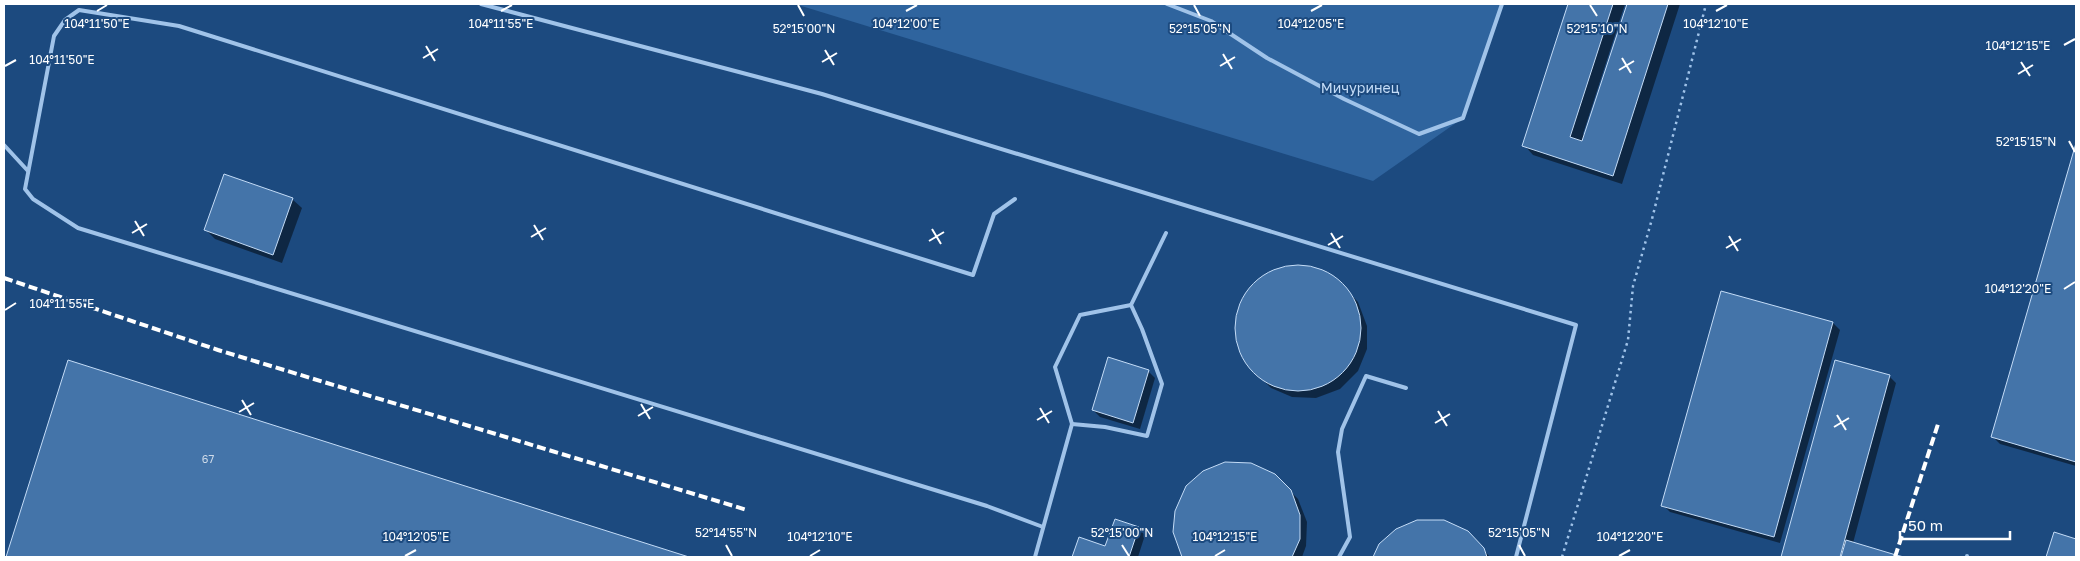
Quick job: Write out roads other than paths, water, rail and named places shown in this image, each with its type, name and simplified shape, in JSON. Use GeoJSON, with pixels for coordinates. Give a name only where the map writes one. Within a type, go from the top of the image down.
{"type":"FeatureCollection","features":[{"type":"Feature","properties":{"kind":"lane"},"geometry":{"type":"LineString","coordinates":[[481,4],[822,94],[1576,325],[1516,557]]}},
{"type":"Feature","properties":{"kind":"lane"},"geometry":{"type":"LineString","coordinates":[[1167,4],[1210,21],[1267,58],[1344,99],[1419,134],[1463,118],[1502,4]]}},
{"type":"Feature","properties":{"kind":"lane"},"geometry":{"type":"LineString","coordinates":[[1015,200],[994,214],[973,275],[179,26],[79,10],[65,20],[54,36],[25,190],[33,199],[78,228],[988,506],[1044,527]]}},
{"type":"Feature","properties":{"kind":"lane"},"geometry":{"type":"LineString","coordinates":[[4,145],[28,171]]}},
{"type":"Feature","properties":{"kind":"lane"},"geometry":{"type":"LineString","coordinates":[[1131,306],[1166,233]]}},
{"type":"Feature","properties":{"kind":"lane"},"geometry":{"type":"LineString","coordinates":[[1072,424],[1105,427],[1147,436],[1162,384],[1142,329],[1131,306]]}},
{"type":"Feature","properties":{"kind":"lane"},"geometry":{"type":"LineString","coordinates":[[1035,557],[1072,424],[1055,367],[1080,315],[1131,306]]}},
{"type":"Feature","properties":{"kind":"lane"},"geometry":{"type":"LineString","coordinates":[[1339,557],[1350,538],[1338,452],[1342,429],[1366,376],[1406,388]]}},
{"type":"Feature","properties":{"kind":"railway"},"geometry":{"type":"LineString","coordinates":[[4,278],[218,350],[747,510]]}},
{"type":"Feature","properties":{"kind":"railway"},"geometry":{"type":"LineString","coordinates":[[1895,557],[1939,421]]}},
{"type":"Feature","properties":{"kind":"park label","name":"Мичуринец"},"geometry":{"type":"Point","coordinates":[1360,88]}}]}
